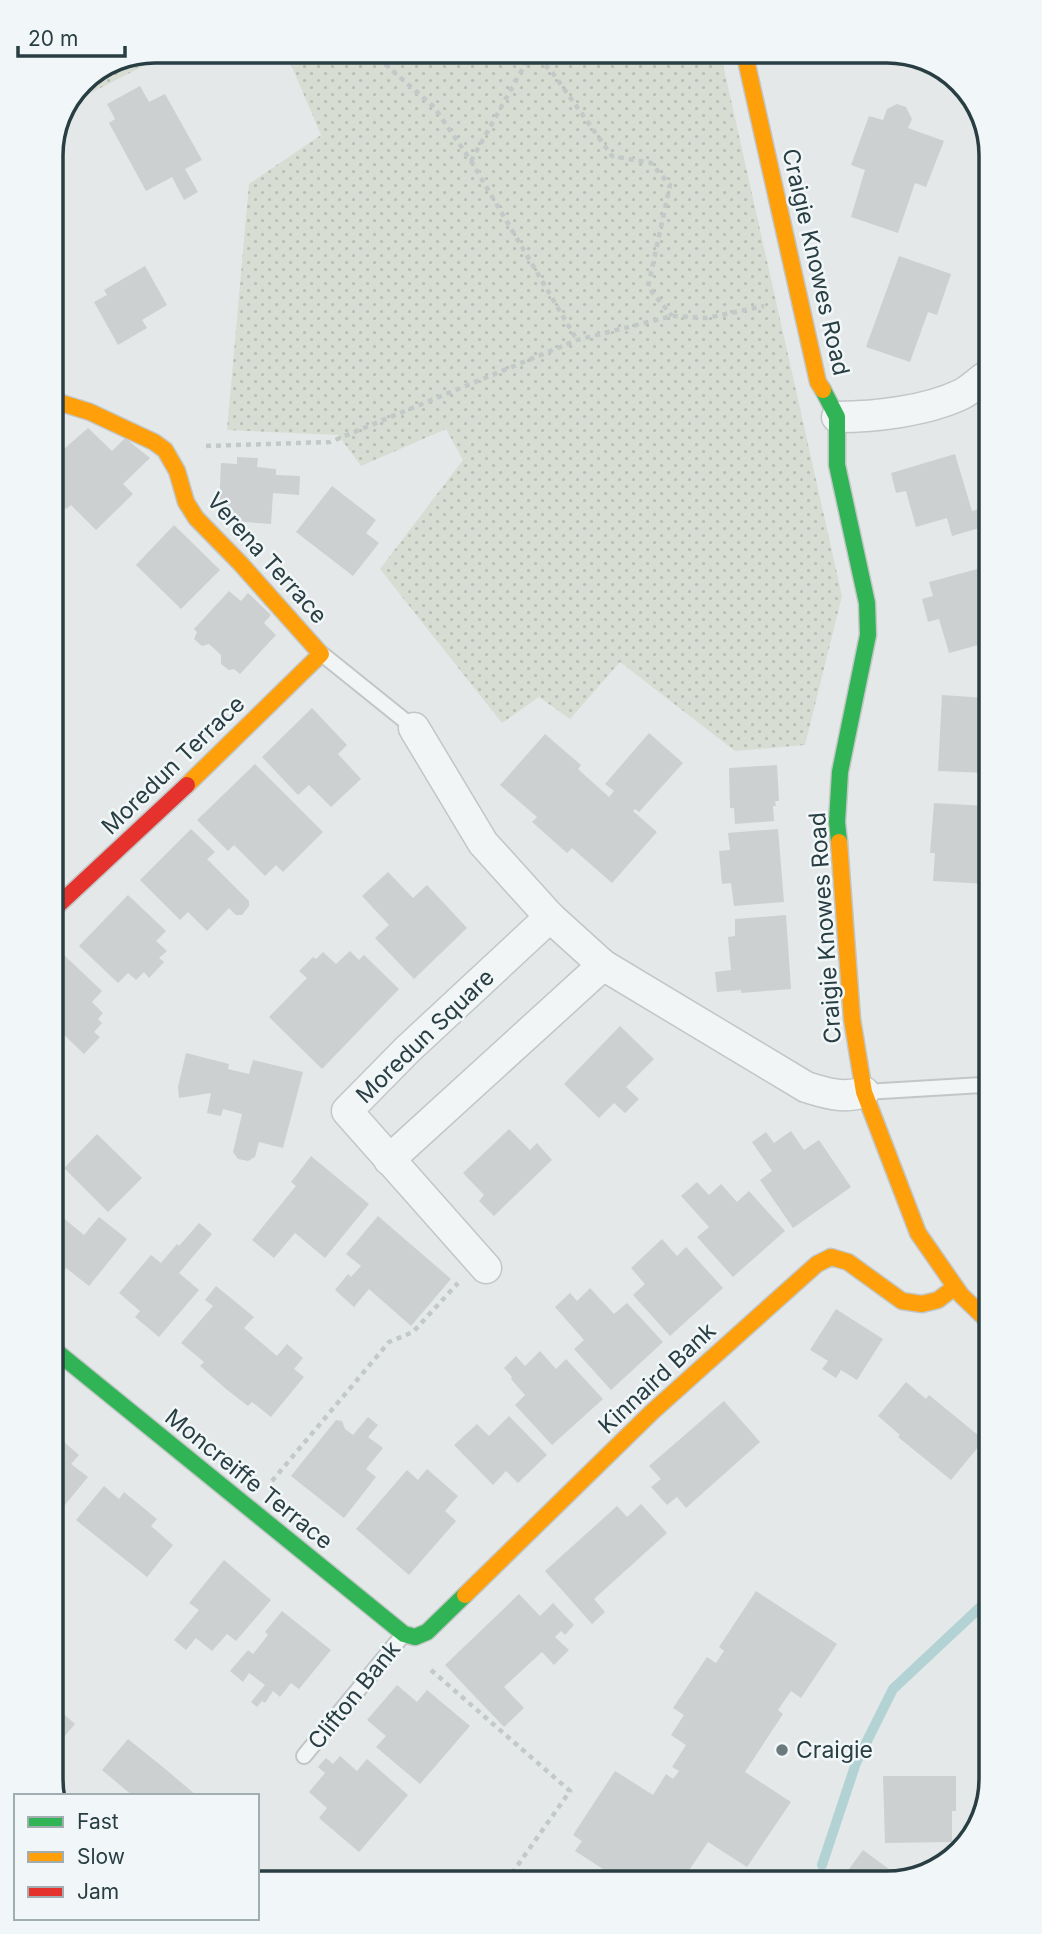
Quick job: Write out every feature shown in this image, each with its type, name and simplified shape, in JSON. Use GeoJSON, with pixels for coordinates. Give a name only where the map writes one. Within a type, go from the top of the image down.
{"type":"FeatureCollection","features":[{"type":"Feature","properties":{"kind":"street","name":"Craigie Knowes Road"},"geometry":{"type":"LineString","coordinates":[[747,63],[818,382],[837,417],[837,465],[867,603],[868,635],[840,772],[837,822],[852,1019],[864,1092],[918,1233],[955,1287],[979,1312]]}},
{"type":"Feature","properties":{"kind":"street"},"geometry":{"type":"LineString","coordinates":[[837,417],[869,417],[928,405],[962,394],[979,382]]}},
{"type":"Feature","properties":{"kind":"street","name":"Verena Terrace"},"geometry":{"type":"LineString","coordinates":[[63,403],[90,412],[154,442],[165,450],[177,471],[186,502],[196,518],[321,654]]}},
{"type":"Feature","properties":{"kind":"street","name":"Moredun Terrace"},"geometry":{"type":"LineString","coordinates":[[63,901],[159,812],[321,654]]}},
{"type":"Feature","properties":{"kind":"street"},"geometry":{"type":"LineString","coordinates":[[414,728],[483,843],[550,917],[603,965],[806,1087],[829,1094],[851,1096],[864,1092]]}},
{"type":"Feature","properties":{"kind":"street","name":"Moredun Square"},"geometry":{"type":"LineString","coordinates":[[482,1264],[347,1111],[407,1050],[550,917]]}},
{"type":"Feature","properties":{"kind":"street"},"geometry":{"type":"LineString","coordinates":[[389,1160],[603,965]]}},
{"type":"Feature","properties":{"kind":"street","name":"Kinnaird Bank"},"geometry":{"type":"LineString","coordinates":[[410,1635],[427,1632],[652,1412],[817,1264],[831,1257],[848,1262],[902,1301],[922,1304],[938,1300],[955,1287]]}},
{"type":"Feature","properties":{"kind":"street","name":"Moncreiffe Terrace"},"geometry":{"type":"LineString","coordinates":[[63,1357],[249,1509],[410,1635]]}},
{"type":"Feature","properties":{"kind":"lane"},"geometry":{"type":"LineString","coordinates":[[321,654],[414,728]]}},
{"type":"Feature","properties":{"kind":"lane"},"geometry":{"type":"LineString","coordinates":[[864,1092],[979,1085]]}},
{"type":"Feature","properties":{"kind":"lane","name":"Clifton Bank"},"geometry":{"type":"LineString","coordinates":[[304,1756],[410,1635]]}},
{"type":"Feature","properties":{"kind":"path"},"geometry":{"type":"LineString","coordinates":[[384,63],[434,107],[471,161],[578,340]]}},
{"type":"Feature","properties":{"kind":"path"},"geometry":{"type":"LineString","coordinates":[[471,161],[525,63]]}},
{"type":"Feature","properties":{"kind":"path"},"geometry":{"type":"LineString","coordinates":[[543,63],[552,72],[612,156],[650,163],[670,185],[648,287],[672,316]]}},
{"type":"Feature","properties":{"kind":"path"},"geometry":{"type":"LineString","coordinates":[[171,460],[191,446],[330,442],[578,340],[672,316],[707,318],[799,299]]}},
{"type":"Feature","properties":{"kind":"path"},"geometry":{"type":"LineString","coordinates":[[249,1509],[388,1342],[414,1332],[482,1264]]}},
{"type":"Feature","properties":{"kind":"path"},"geometry":{"type":"LineString","coordinates":[[410,1635],[417,1657],[570,1791],[514,1871]]}},
{"type":"Feature","properties":{"kind":"shaded area"},"geometry":{"type":"Polygon","coordinates":[[[290,63],[723,63],[842,596],[805,745],[735,751],[620,662],[570,719],[539,697],[502,723],[380,569],[463,460],[446,429],[361,466],[338,435],[227,430],[249,184],[321,135],[290,63]]]}},
{"type":"Feature","properties":{"kind":"shaded area"},"geometry":{"type":"Polygon","coordinates":[[[148,64],[85,96],[104,78],[120,70],[148,64]]]}},
{"type":"Feature","properties":{"kind":"building"},"geometry":{"type":"Polygon","coordinates":[[[140,86],[149,102],[165,94],[202,160],[185,169],[198,192],[184,200],[172,177],[146,191],[109,123],[115,119],[107,104],[140,86]]]}},
{"type":"Feature","properties":{"kind":"building"},"geometry":{"type":"Polygon","coordinates":[[[897,104],[906,107],[912,119],[908,128],[944,141],[926,187],[915,183],[898,233],[851,217],[865,170],[851,165],[869,116],[883,120],[887,109],[897,104]]]}},
{"type":"Feature","properties":{"kind":"building"},"geometry":{"type":"Polygon","coordinates":[[[899,256],[951,274],[937,315],[928,312],[910,362],[866,347],[899,256]]]}},
{"type":"Feature","properties":{"kind":"building"},"geometry":{"type":"Polygon","coordinates":[[[145,266],[167,305],[142,320],[147,328],[118,345],[94,302],[107,295],[104,290],[145,266]]]}},
{"type":"Feature","properties":{"kind":"building"},"geometry":{"type":"Polygon","coordinates":[[[88,428],[112,451],[125,438],[150,458],[123,484],[133,494],[96,530],[71,505],[66,509],[63,506],[63,446],[65,448],[88,428]]]}},
{"type":"Feature","properties":{"kind":"building"},"geometry":{"type":"Polygon","coordinates":[[[955,454],[972,511],[979,509],[979,528],[952,536],[947,518],[916,527],[906,491],[896,493],[891,473],[955,454]]]}},
{"type":"Feature","properties":{"kind":"building"},"geometry":{"type":"Polygon","coordinates":[[[237,457],[258,458],[257,467],[276,469],[276,475],[300,476],[299,495],[273,493],[271,524],[233,521],[234,511],[219,510],[221,463],[237,464],[237,457]]]}},
{"type":"Feature","properties":{"kind":"building"},"geometry":{"type":"Polygon","coordinates":[[[332,486],[376,520],[366,533],[379,543],[353,576],[296,532],[332,486]]]}},
{"type":"Feature","properties":{"kind":"building"},"geometry":{"type":"Polygon","coordinates":[[[174,525],[220,570],[181,609],[136,565],[174,525]]]}},
{"type":"Feature","properties":{"kind":"building"},"geometry":{"type":"Polygon","coordinates":[[[979,569],[979,645],[949,653],[939,619],[928,622],[922,599],[933,596],[929,582],[979,569]]]}},
{"type":"Feature","properties":{"kind":"building"},"geometry":{"type":"Polygon","coordinates":[[[229,591],[241,601],[248,593],[271,615],[264,623],[276,635],[240,674],[221,664],[221,655],[209,644],[202,646],[194,639],[197,632],[194,629],[229,591]]]}},
{"type":"Feature","properties":{"kind":"building"},"geometry":{"type":"Polygon","coordinates":[[[942,695],[979,698],[979,773],[938,771],[942,695]]]}},
{"type":"Feature","properties":{"kind":"building"},"geometry":{"type":"Polygon","coordinates":[[[312,708],[347,745],[338,754],[361,779],[331,807],[309,785],[298,795],[262,757],[312,708]]]}},
{"type":"Feature","properties":{"kind":"building"},"geometry":{"type":"Polygon","coordinates":[[[649,733],[683,763],[639,812],[635,809],[633,811],[657,832],[612,883],[572,848],[567,853],[532,822],[537,817],[500,785],[545,734],[581,765],[578,769],[609,797],[614,791],[605,784],[649,733]]]}},
{"type":"Feature","properties":{"kind":"building"},"geometry":{"type":"Polygon","coordinates":[[[255,764],[323,832],[283,872],[276,865],[265,876],[234,845],[228,851],[197,820],[255,764]]]}},
{"type":"Feature","properties":{"kind":"building"},"geometry":{"type":"Polygon","coordinates":[[[777,765],[779,801],[775,801],[776,806],[773,806],[774,821],[735,824],[734,808],[730,808],[729,768],[777,765]]]}},
{"type":"Feature","properties":{"kind":"building"},"geometry":{"type":"Polygon","coordinates":[[[934,803],[979,806],[979,884],[933,881],[935,853],[930,853],[934,803]]]}},
{"type":"Feature","properties":{"kind":"building"},"geometry":{"type":"Polygon","coordinates":[[[191,829],[215,852],[207,859],[249,901],[249,906],[242,915],[236,915],[229,908],[207,931],[188,912],[180,920],[140,880],[191,829]]]}},
{"type":"Feature","properties":{"kind":"building"},"geometry":{"type":"Polygon","coordinates":[[[778,829],[784,902],[734,906],[731,883],[722,884],[719,851],[730,850],[728,833],[778,829]]]}},
{"type":"Feature","properties":{"kind":"building"},"geometry":{"type":"Polygon","coordinates":[[[388,872],[413,898],[427,885],[467,928],[414,979],[375,938],[389,925],[362,896],[388,872]]]}},
{"type":"Feature","properties":{"kind":"building"},"geometry":{"type":"Polygon","coordinates":[[[128,895],[166,931],[156,941],[167,951],[159,958],[164,962],[149,978],[144,972],[136,980],[128,973],[118,983],[79,946],[128,895]]]}},
{"type":"Feature","properties":{"kind":"building"},"geometry":{"type":"Polygon","coordinates":[[[786,915],[791,989],[717,992],[715,972],[731,970],[728,937],[735,936],[735,919],[786,915]]]}},
{"type":"Feature","properties":{"kind":"building"},"geometry":{"type":"Polygon","coordinates":[[[350,951],[359,960],[364,955],[399,989],[322,1069],[269,1017],[307,978],[299,971],[313,957],[316,959],[323,952],[336,964],[350,951]]]}},
{"type":"Feature","properties":{"kind":"building"},"geometry":{"type":"Polygon","coordinates":[[[65,956],[102,991],[92,1002],[103,1013],[98,1019],[102,1023],[94,1032],[100,1037],[84,1054],[63,1034],[65,956]]]}},
{"type":"Feature","properties":{"kind":"building"},"geometry":{"type":"Polygon","coordinates":[[[620,1026],[654,1059],[626,1087],[639,1099],[625,1113],[614,1103],[599,1118],[564,1084],[620,1026]]]}},
{"type":"Feature","properties":{"kind":"building"},"geometry":{"type":"Polygon","coordinates":[[[186,1053],[229,1064],[228,1069],[249,1074],[253,1060],[303,1072],[283,1148],[259,1142],[255,1157],[248,1161],[238,1159],[233,1152],[242,1114],[223,1109],[221,1116],[207,1113],[211,1093],[179,1098],[178,1087],[186,1053]]]}},
{"type":"Feature","properties":{"kind":"building"},"geometry":{"type":"Polygon","coordinates":[[[509,1129],[530,1150],[537,1143],[552,1160],[494,1216],[479,1201],[484,1195],[463,1173],[509,1129]]]}},
{"type":"Feature","properties":{"kind":"building"},"geometry":{"type":"Polygon","coordinates":[[[791,1131],[804,1150],[819,1140],[851,1187],[793,1228],[760,1180],[772,1171],[752,1142],[766,1132],[774,1143],[791,1131]]]}},
{"type":"Feature","properties":{"kind":"building"},"geometry":{"type":"Polygon","coordinates":[[[97,1134],[142,1178],[108,1212],[64,1168],[97,1134]]]}},
{"type":"Feature","properties":{"kind":"building"},"geometry":{"type":"Polygon","coordinates":[[[311,1156],[369,1204],[325,1258],[295,1233],[274,1258],[252,1240],[296,1186],[291,1182],[311,1156]]]}},
{"type":"Feature","properties":{"kind":"building"},"geometry":{"type":"Polygon","coordinates":[[[697,1182],[709,1195],[721,1184],[737,1202],[749,1191],[785,1231],[733,1277],[697,1237],[709,1227],[681,1196],[697,1182]]]}},
{"type":"Feature","properties":{"kind":"building"},"geometry":{"type":"Polygon","coordinates":[[[378,1216],[451,1279],[411,1326],[369,1289],[354,1307],[335,1290],[348,1274],[351,1277],[361,1266],[346,1254],[378,1216]]]}},
{"type":"Feature","properties":{"kind":"building"},"geometry":{"type":"Polygon","coordinates":[[[99,1217],[127,1239],[89,1286],[66,1268],[63,1272],[63,1218],[84,1235],[99,1217]]]}},
{"type":"Feature","properties":{"kind":"building"},"geometry":{"type":"Polygon","coordinates":[[[199,1223],[212,1234],[179,1273],[199,1290],[159,1337],[135,1317],[140,1311],[119,1293],[151,1255],[161,1263],[199,1223]]]}},
{"type":"Feature","properties":{"kind":"building"},"geometry":{"type":"Polygon","coordinates":[[[662,1239],[677,1256],[686,1247],[723,1288],[670,1336],[633,1295],[645,1284],[631,1268],[662,1239]]]}},
{"type":"Feature","properties":{"kind":"building"},"geometry":{"type":"Polygon","coordinates":[[[216,1286],[254,1317],[244,1328],[277,1356],[287,1344],[303,1358],[294,1369],[304,1377],[271,1417],[252,1402],[248,1406],[226,1389],[200,1366],[204,1362],[181,1343],[213,1306],[205,1300],[216,1286]]]}},
{"type":"Feature","properties":{"kind":"building"},"geometry":{"type":"Polygon","coordinates":[[[590,1288],[614,1314],[627,1303],[663,1342],[611,1390],[574,1349],[584,1340],[555,1307],[570,1293],[577,1301],[590,1288]]]}},
{"type":"Feature","properties":{"kind":"building"},"geometry":{"type":"Polygon","coordinates":[[[836,1309],[883,1339],[857,1380],[841,1370],[836,1378],[822,1369],[828,1361],[810,1350],[836,1309]]]}},
{"type":"Feature","properties":{"kind":"building"},"geometry":{"type":"Polygon","coordinates":[[[540,1351],[556,1369],[566,1359],[603,1399],[552,1445],[515,1405],[525,1395],[504,1368],[516,1356],[525,1366],[540,1351]]]}},
{"type":"Feature","properties":{"kind":"building"},"geometry":{"type":"Polygon","coordinates":[[[906,1382],[926,1399],[929,1395],[979,1436],[979,1446],[951,1480],[898,1437],[900,1435],[878,1416],[906,1382]]]}},
{"type":"Feature","properties":{"kind":"building"},"geometry":{"type":"Polygon","coordinates":[[[724,1401],[760,1442],[686,1508],[677,1497],[667,1505],[651,1487],[661,1479],[649,1466],[724,1401]]]}},
{"type":"Feature","properties":{"kind":"building"},"geometry":{"type":"Polygon","coordinates":[[[509,1416],[547,1455],[518,1483],[506,1471],[493,1485],[454,1445],[477,1424],[489,1436],[509,1416]]]}},
{"type":"Feature","properties":{"kind":"building"},"geometry":{"type":"Polygon","coordinates":[[[368,1417],[378,1425],[368,1437],[383,1448],[366,1469],[376,1477],[344,1518],[291,1476],[336,1420],[342,1421],[345,1429],[353,1435],[368,1417]]]}},
{"type":"Feature","properties":{"kind":"building"},"geometry":{"type":"Polygon","coordinates":[[[63,1441],[79,1455],[71,1464],[88,1477],[64,1506],[63,1441]]]}},
{"type":"Feature","properties":{"kind":"building"},"geometry":{"type":"Polygon","coordinates":[[[427,1469],[458,1496],[445,1511],[456,1521],[409,1575],[356,1529],[407,1470],[418,1480],[427,1469]]]}},
{"type":"Feature","properties":{"kind":"building"},"geometry":{"type":"Polygon","coordinates":[[[104,1486],[119,1499],[124,1492],[157,1519],[151,1526],[173,1545],[147,1577],[76,1520],[104,1486]]]}},
{"type":"Feature","properties":{"kind":"building"},"geometry":{"type":"Polygon","coordinates":[[[641,1504],[667,1533],[594,1599],[605,1612],[592,1624],[545,1571],[617,1506],[627,1517],[641,1504]]]}},
{"type":"Feature","properties":{"kind":"building"},"geometry":{"type":"Polygon","coordinates":[[[224,1560],[271,1600],[236,1641],[227,1634],[212,1651],[196,1638],[186,1650],[174,1640],[199,1610],[189,1603],[224,1560]]]}},
{"type":"Feature","properties":{"kind":"building"},"geometry":{"type":"Polygon","coordinates":[[[756,1591],[837,1644],[801,1698],[791,1691],[778,1710],[783,1714],[745,1772],[791,1802],[747,1867],[708,1842],[689,1871],[606,1871],[575,1851],[582,1841],[573,1835],[615,1771],[653,1795],[666,1774],[673,1779],[679,1771],[672,1767],[686,1745],[671,1735],[684,1715],[673,1708],[707,1657],[716,1663],[724,1651],[719,1647],[756,1591]]]}},
{"type":"Feature","properties":{"kind":"building"},"geometry":{"type":"Polygon","coordinates":[[[519,1594],[540,1616],[553,1603],[574,1625],[565,1635],[561,1631],[555,1637],[569,1650],[554,1665],[542,1652],[504,1687],[524,1708],[504,1727],[445,1665],[519,1594]]]}},
{"type":"Feature","properties":{"kind":"building"},"geometry":{"type":"Polygon","coordinates":[[[282,1611],[331,1650],[299,1689],[291,1683],[280,1697],[273,1691],[265,1703],[262,1701],[257,1707],[251,1702],[265,1685],[249,1673],[243,1682],[230,1671],[248,1650],[253,1654],[268,1635],[265,1632],[282,1611]]]}},
{"type":"Feature","properties":{"kind":"building"},"geometry":{"type":"Polygon","coordinates":[[[397,1685],[417,1702],[427,1690],[470,1726],[420,1784],[376,1747],[386,1736],[367,1720],[397,1685]]]}},
{"type":"Feature","properties":{"kind":"building"},"geometry":{"type":"Polygon","coordinates":[[[63,1713],[75,1724],[63,1738],[63,1713]]]}},
{"type":"Feature","properties":{"kind":"building"},"geometry":{"type":"Polygon","coordinates":[[[128,1739],[195,1794],[131,1794],[102,1770],[128,1739]]]}},
{"type":"Feature","properties":{"kind":"building"},"geometry":{"type":"Polygon","coordinates":[[[340,1756],[357,1771],[367,1759],[408,1795],[359,1852],[319,1818],[327,1808],[309,1792],[325,1773],[318,1767],[326,1758],[333,1764],[340,1756]]]}},
{"type":"Feature","properties":{"kind":"building"},"geometry":{"type":"Polygon","coordinates":[[[883,1776],[956,1776],[956,1811],[952,1811],[952,1842],[885,1843],[883,1776]]]}},
{"type":"Feature","properties":{"kind":"building"},"geometry":{"type":"Polygon","coordinates":[[[863,1850],[891,1871],[887,1871],[848,1871],[863,1850]]]}},
{"type":"Feature","properties":{"kind":"waterway"},"geometry":{"type":"LineString","coordinates":[[822,1865],[856,1763],[893,1689],[979,1608]]}},
{"type":"Feature","properties":{"kind":"traffic: fast"},"geometry":{"type":"LineString","coordinates":[[823,390],[837,417],[837,465],[867,603],[868,635],[840,772],[837,822],[839,842]]}},
{"type":"Feature","properties":{"kind":"traffic: fast"},"geometry":{"type":"LineString","coordinates":[[63,1357],[404,1634],[415,1637],[427,1632],[465,1595]]}},
{"type":"Feature","properties":{"kind":"traffic: slow"},"geometry":{"type":"LineString","coordinates":[[747,63],[818,382],[823,390]]}},
{"type":"Feature","properties":{"kind":"traffic: slow"},"geometry":{"type":"LineString","coordinates":[[63,403],[90,412],[154,442],[165,450],[177,471],[186,502],[196,518],[321,654],[187,785]]}},
{"type":"Feature","properties":{"kind":"traffic: slow"},"geometry":{"type":"LineString","coordinates":[[839,842],[852,1019],[864,1092],[918,1233],[961,1295],[979,1312]]}},
{"type":"Feature","properties":{"kind":"traffic: slow"},"geometry":{"type":"LineString","coordinates":[[465,1595],[652,1412],[817,1264],[831,1257],[848,1262],[902,1301],[922,1304],[938,1300],[955,1287]]}},
{"type":"Feature","properties":{"kind":"traffic: jam"},"geometry":{"type":"LineString","coordinates":[[63,901],[187,785]]}},
{"type":"Feature","properties":{"kind":"place","name":"Craigie"},"geometry":{"type":"Point","coordinates":[782,1750]}}]}
